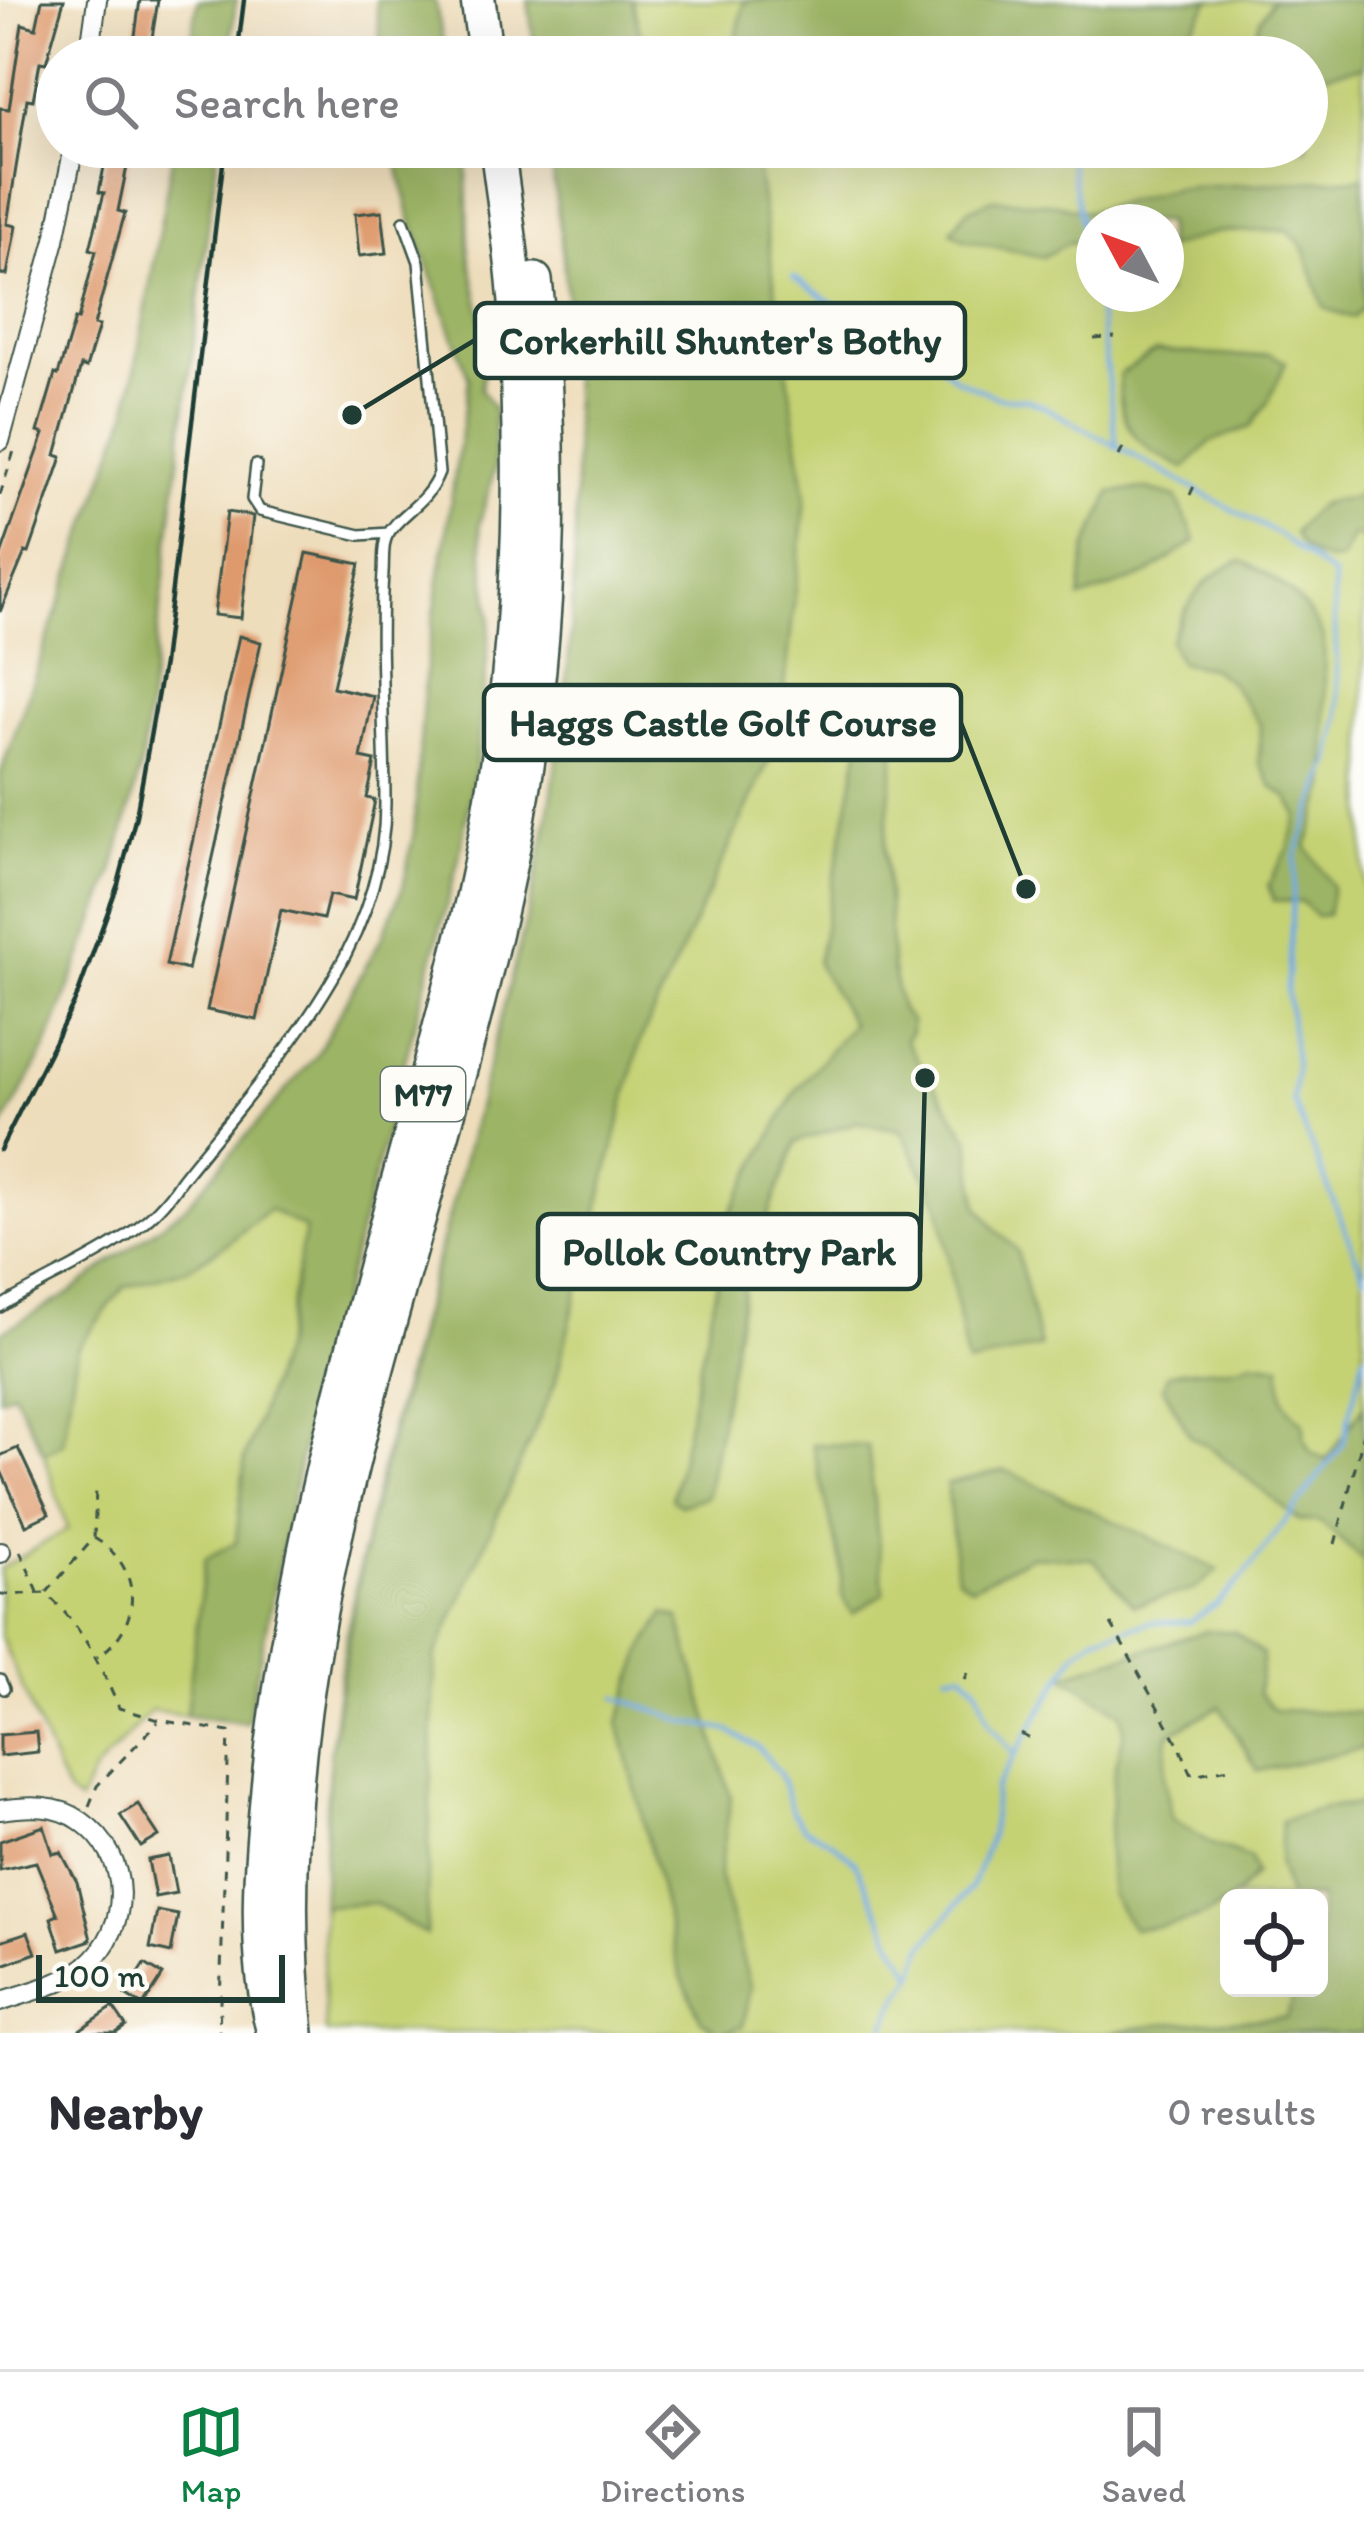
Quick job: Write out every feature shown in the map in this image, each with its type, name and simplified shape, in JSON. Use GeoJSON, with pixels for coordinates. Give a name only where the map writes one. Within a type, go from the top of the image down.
{"type":"FeatureCollection","features":[{"type":"Feature","properties":{"kind":"highway"},"geometry":{"type":"LineString","coordinates":[[478,0],[483,36]]}},
{"type":"Feature","properties":{"kind":"highway"},"geometry":{"type":"LineString","coordinates":[[500,0],[504,36]]}},
{"type":"Feature","properties":{"kind":"highway","name":"M77"},"geometry":{"type":"LineString","coordinates":[[274,2033],[263,1967],[263,1864],[273,1741],[290,1629],[324,1467],[473,898],[508,700],[518,578],[520,443],[516,297],[500,168]]}},
{"type":"Feature","properties":{"kind":"highway","name":"M77"},"geometry":{"type":"LineString","coordinates":[[297,2033],[290,1920],[292,1840],[320,1612],[355,1455],[491,947],[519,820],[535,710],[547,568],[545,406],[521,168]]}},
{"type":"Feature","properties":{"kind":"street"},"geometry":{"type":"LineString","coordinates":[[91,36],[97,0]]}},
{"type":"Feature","properties":{"kind":"street"},"geometry":{"type":"LineString","coordinates":[[0,441],[8,389],[68,168]]}},
{"type":"Feature","properties":{"kind":"street"},"geometry":{"type":"LineString","coordinates":[[0,1810],[38,1807],[83,1822],[112,1857],[120,1907],[114,1929],[83,1968],[62,1981],[0,2002]]}},
{"type":"Feature","properties":{"kind":"lane"},"geometry":{"type":"LineString","coordinates":[[256,465],[252,500],[260,511],[360,536],[389,532],[429,494],[439,473],[419,262],[404,221]]}},
{"type":"Feature","properties":{"kind":"lane"},"geometry":{"type":"LineString","coordinates":[[0,1307],[140,1227],[162,1209],[291,1041],[354,940],[371,902],[383,843],[381,607],[389,532]]}},
{"type":"Feature","properties":{"kind":"path"},"geometry":{"type":"LineString","coordinates":[[1094,339],[1115,337]]}},
{"type":"Feature","properties":{"kind":"path"},"geometry":{"type":"LineString","coordinates":[[1119,456],[1126,445]]}},
{"type":"Feature","properties":{"kind":"path"},"geometry":{"type":"LineString","coordinates":[[1190,495],[1194,486]]}},
{"type":"Feature","properties":{"kind":"path"},"geometry":{"type":"LineString","coordinates":[[1335,1544],[1364,1433]]}},
{"type":"Feature","properties":{"kind":"path"},"geometry":{"type":"LineString","coordinates":[[46,1593],[94,1538],[96,1489]]}},
{"type":"Feature","properties":{"kind":"path"},"geometry":{"type":"LineString","coordinates":[[94,1538],[116,1550],[130,1580],[132,1606],[113,1646],[97,1657]]}},
{"type":"Feature","properties":{"kind":"path"},"geometry":{"type":"LineString","coordinates":[[0,1552],[19,1547],[39,1593]]}},
{"type":"Feature","properties":{"kind":"path"},"geometry":{"type":"LineString","coordinates":[[0,1595],[46,1593],[76,1622],[118,1708],[229,1732],[219,2033]]}},
{"type":"Feature","properties":{"kind":"path"},"geometry":{"type":"LineString","coordinates":[[1111,1624],[1180,1745],[1192,1775],[1234,1768]]}},
{"type":"Feature","properties":{"kind":"path"},"geometry":{"type":"LineString","coordinates":[[83,1822],[97,1786],[159,1720]]}},
{"type":"Feature","properties":{"kind":"path"},"geometry":{"type":"LineString","coordinates":[[1022,1734],[1034,1741]]}},
{"type":"Feature","properties":{"kind":"green space"},"geometry":{"type":"Polygon","coordinates":[[[198,0],[236,0],[232,36],[192,36],[198,0]]]}},
{"type":"Feature","properties":{"kind":"green space"},"geometry":{"type":"Polygon","coordinates":[[[376,0],[435,0],[442,36],[380,36],[376,0]]]}},
{"type":"Feature","properties":{"kind":"green space"},"geometry":{"type":"Polygon","coordinates":[[[528,0],[1364,0],[1364,2033],[326,2033],[324,1850],[341,1668],[383,1463],[519,958],[558,768],[575,591],[575,413],[552,168],[1328,168],[1328,36],[533,36],[528,0]]]}},
{"type":"Feature","properties":{"kind":"green space"},"geometry":{"type":"Polygon","coordinates":[[[528,0],[632,0],[641,36],[533,36],[528,0]]]}},
{"type":"Feature","properties":{"kind":"green space"},"geometry":{"type":"Polygon","coordinates":[[[1210,0],[1187,36],[737,36],[744,2],[1210,0]]]}},
{"type":"Feature","properties":{"kind":"green space"},"geometry":{"type":"Polygon","coordinates":[[[1272,0],[1364,0],[1364,66],[1328,74],[1328,36],[1255,36],[1272,0]]]}},
{"type":"Feature","properties":{"kind":"green space"},"geometry":{"type":"Polygon","coordinates":[[[170,168],[215,168],[141,765],[112,876],[47,1046],[0,1132],[0,775],[128,410],[170,168]]]}},
{"type":"Feature","properties":{"kind":"green space"},"geometry":{"type":"Polygon","coordinates":[[[399,168],[467,168],[469,254],[487,344],[481,389],[494,409],[495,468],[479,525],[491,618],[476,764],[458,862],[304,1440],[247,1722],[186,1715],[205,1559],[236,1542],[245,1458],[283,1345],[305,1229],[269,1209],[187,1269],[124,1287],[77,1348],[63,1443],[44,1454],[13,1391],[0,1398],[0,1333],[68,1294],[184,1208],[316,1056],[382,937],[403,887],[414,832],[425,675],[469,379],[410,216],[399,168]]]}},
{"type":"Feature","properties":{"kind":"green space"},"geometry":{"type":"Polygon","coordinates":[[[552,168],[757,168],[806,498],[779,738],[640,1041],[555,1383],[435,1658],[426,1935],[375,1903],[322,1906],[330,1755],[367,1531],[528,913],[548,818],[562,723],[575,532],[575,435],[552,168]]]}},
{"type":"Feature","properties":{"kind":"green space"},"geometry":{"type":"Polygon","coordinates":[[[1364,178],[1364,306],[1353,318],[1324,308],[1303,246],[1287,230],[1217,232],[1184,243],[1184,204],[1115,204],[1176,188],[1364,178]]]}},
{"type":"Feature","properties":{"kind":"green space"},"geometry":{"type":"Polygon","coordinates":[[[993,199],[1076,209],[1076,242],[1043,257],[964,240],[951,231],[966,211],[993,199]]]}},
{"type":"Feature","properties":{"kind":"green space"},"geometry":{"type":"Polygon","coordinates":[[[1156,351],[1268,354],[1286,362],[1268,402],[1250,427],[1210,442],[1185,468],[1143,443],[1122,409],[1120,374],[1156,351]]]}},
{"type":"Feature","properties":{"kind":"green space"},"geometry":{"type":"Polygon","coordinates":[[[1147,489],[1176,497],[1196,541],[1146,575],[1080,599],[1086,549],[1111,492],[1147,489]]]}},
{"type":"Feature","properties":{"kind":"green space"},"geometry":{"type":"Polygon","coordinates":[[[1364,490],[1364,538],[1352,536],[1341,560],[1319,558],[1302,546],[1294,533],[1312,512],[1364,490]]]}},
{"type":"Feature","properties":{"kind":"green space"},"geometry":{"type":"Polygon","coordinates":[[[1242,561],[1290,593],[1324,640],[1327,786],[1307,847],[1332,886],[1327,915],[1316,916],[1302,902],[1274,901],[1268,885],[1288,849],[1298,815],[1259,763],[1260,725],[1229,681],[1211,668],[1179,662],[1170,641],[1207,582],[1242,561]]]}},
{"type":"Feature","properties":{"kind":"green space"},"geometry":{"type":"Polygon","coordinates":[[[884,708],[899,717],[885,846],[892,966],[901,1010],[911,1021],[905,1040],[969,1138],[978,1206],[1017,1250],[1040,1347],[967,1365],[939,1204],[901,1130],[857,1122],[796,1142],[746,1276],[707,1496],[681,1505],[672,1499],[732,1210],[795,1092],[852,1024],[817,963],[867,711],[884,708]]]}},
{"type":"Feature","properties":{"kind":"green space"},"geometry":{"type":"Polygon","coordinates":[[[269,1208],[305,1229],[283,1345],[245,1458],[236,1543],[205,1559],[186,1715],[151,1710],[94,1772],[79,1802],[67,1794],[0,1635],[0,1569],[68,1529],[44,1454],[63,1442],[77,1348],[124,1287],[187,1269],[228,1243],[269,1208]]]}},
{"type":"Feature","properties":{"kind":"green space"},"geometry":{"type":"Polygon","coordinates":[[[1252,1361],[1281,1365],[1287,1405],[1304,1423],[1310,1452],[1326,1460],[1364,1406],[1364,1561],[1321,1522],[1298,1520],[1214,1450],[1191,1437],[1163,1387],[1167,1374],[1252,1361]]]}},
{"type":"Feature","properties":{"kind":"green space"},"geometry":{"type":"Polygon","coordinates":[[[812,1444],[868,1446],[884,1593],[853,1614],[842,1596],[841,1564],[812,1444]]]}},
{"type":"Feature","properties":{"kind":"green space"},"geometry":{"type":"Polygon","coordinates":[[[1005,1470],[1218,1570],[1194,1590],[1133,1605],[1093,1559],[1031,1556],[972,1587],[957,1577],[947,1484],[1005,1470]]]}},
{"type":"Feature","properties":{"kind":"green space"},"geometry":{"type":"Polygon","coordinates":[[[665,1613],[679,1618],[731,1797],[719,1875],[751,1988],[743,2026],[719,2033],[701,2019],[681,1976],[619,1722],[642,1652],[665,1613]]]}},
{"type":"Feature","properties":{"kind":"green space"},"geometry":{"type":"Polygon","coordinates":[[[1206,1631],[1235,1632],[1263,1655],[1258,1693],[1274,1710],[1364,1713],[1364,1748],[1258,1771],[1220,1706],[1168,1735],[1165,1776],[1171,1818],[1212,1844],[1250,1858],[1255,1874],[1242,1889],[1220,1889],[1220,1906],[1201,1916],[1133,1929],[1111,1896],[1108,1848],[1115,1770],[1124,1733],[1122,1713],[1063,1675],[1206,1631]]]}},
{"type":"Feature","properties":{"kind":"green space"},"geometry":{"type":"Polygon","coordinates":[[[1364,1804],[1364,2033],[1106,2033],[1160,2024],[1286,2017],[1294,1997],[1328,1997],[1328,1889],[1286,1889],[1279,1865],[1281,1821],[1324,1808],[1364,1804]]]}},
{"type":"Feature","properties":{"kind":"building"},"geometry":{"type":"Polygon","coordinates":[[[42,0],[64,0],[54,36],[36,36],[36,84],[33,100],[27,99],[7,224],[16,226],[7,275],[0,274],[0,108],[9,109],[22,24],[36,28],[42,0]]]}},
{"type":"Feature","properties":{"kind":"building"},"geometry":{"type":"Polygon","coordinates":[[[140,0],[158,0],[152,36],[135,36],[140,0]]]}},
{"type":"Feature","properties":{"kind":"building"},"geometry":{"type":"Polygon","coordinates":[[[104,168],[127,168],[118,211],[125,213],[94,325],[99,326],[86,368],[81,366],[56,455],[62,457],[29,553],[25,552],[0,612],[0,558],[44,434],[38,432],[55,374],[78,320],[96,251],[90,249],[104,193],[99,192],[104,168]]]}},
{"type":"Feature","properties":{"kind":"building"},"geometry":{"type":"Polygon","coordinates":[[[382,211],[387,253],[359,256],[355,214],[382,211]]]}},
{"type":"Feature","properties":{"kind":"building"},"geometry":{"type":"Polygon","coordinates":[[[227,512],[253,516],[241,618],[214,615],[227,512]]]}},
{"type":"Feature","properties":{"kind":"building"},"geometry":{"type":"Polygon","coordinates":[[[307,553],[360,564],[333,687],[373,696],[361,758],[375,761],[367,798],[375,800],[354,900],[329,895],[323,919],[281,910],[257,1020],[207,1010],[307,553]]]}},
{"type":"Feature","properties":{"kind":"building"},"geometry":{"type":"Polygon","coordinates":[[[239,636],[261,642],[188,970],[166,965],[239,636]]]}},
{"type":"Feature","properties":{"kind":"building"},"geometry":{"type":"Polygon","coordinates":[[[18,1448],[49,1514],[26,1525],[0,1469],[0,1456],[18,1448]]]}},
{"type":"Feature","properties":{"kind":"building"},"geometry":{"type":"Polygon","coordinates":[[[36,1732],[38,1752],[0,1756],[0,1735],[36,1732]]]}},
{"type":"Feature","properties":{"kind":"building"},"geometry":{"type":"Polygon","coordinates":[[[138,1804],[159,1836],[141,1847],[120,1815],[138,1804]]]}},
{"type":"Feature","properties":{"kind":"building"},"geometry":{"type":"Polygon","coordinates":[[[44,1826],[53,1854],[61,1852],[77,1882],[91,1940],[61,1950],[51,1918],[58,1915],[36,1862],[0,1870],[0,1841],[44,1826]]]}},
{"type":"Feature","properties":{"kind":"building"},"geometry":{"type":"Polygon","coordinates":[[[169,1856],[176,1893],[155,1897],[148,1860],[169,1856]]]}},
{"type":"Feature","properties":{"kind":"building"},"geometry":{"type":"Polygon","coordinates":[[[157,1911],[178,1915],[171,1953],[150,1948],[157,1911]]]}},
{"type":"Feature","properties":{"kind":"building"},"geometry":{"type":"Polygon","coordinates":[[[28,1932],[36,1953],[0,1966],[0,1941],[28,1932]]]}},
{"type":"Feature","properties":{"kind":"building"},"geometry":{"type":"Polygon","coordinates":[[[145,1964],[163,1975],[143,2006],[125,1995],[145,1964]]]}},
{"type":"Feature","properties":{"kind":"building"},"geometry":{"type":"Polygon","coordinates":[[[113,2007],[126,2026],[116,2033],[75,2033],[113,2007]]]}},
{"type":"Feature","properties":{"kind":"waterway"},"geometry":{"type":"LineString","coordinates":[[1071,168],[1117,448]]}},
{"type":"Feature","properties":{"kind":"waterway"},"geometry":{"type":"LineString","coordinates":[[793,277],[840,308],[928,354],[956,379],[1000,398],[1026,399],[1043,406],[1277,534],[1333,576],[1339,716],[1331,760],[1296,855],[1287,990],[1296,1068],[1293,1101],[1364,1276]]}},
{"type":"Feature","properties":{"kind":"waterway"},"geometry":{"type":"LineString","coordinates":[[883,2033],[914,1976],[924,1945],[972,1886],[991,1835],[995,1789],[1075,1654],[1095,1637],[1151,1622],[1190,1622],[1217,1604],[1243,1577],[1343,1444],[1364,1355]]}},
{"type":"Feature","properties":{"kind":"waterway"},"geometry":{"type":"LineString","coordinates":[[947,1674],[962,1672],[977,1686],[990,1722],[1015,1756]]}},
{"type":"Feature","properties":{"kind":"waterway"},"geometry":{"type":"LineString","coordinates":[[617,1697],[686,1722],[725,1729],[759,1748],[780,1774],[792,1811],[804,1827],[855,1862],[914,1976]]}},
{"type":"Feature","properties":{"kind":"railway"},"geometry":{"type":"LineString","coordinates":[[240,36],[244,0]]}},
{"type":"Feature","properties":{"kind":"railway"},"geometry":{"type":"LineString","coordinates":[[0,1150],[76,999],[118,884],[136,816],[163,664],[222,168]]}},
{"type":"Feature","properties":{"kind":"place","name":"Corkerhill Shunter's Bothy"},"geometry":{"type":"Point","coordinates":[352,415]}},
{"type":"Feature","properties":{"kind":"place","name":"Haggs Castle Golf Course"},"geometry":{"type":"Point","coordinates":[1026,889]}},
{"type":"Feature","properties":{"kind":"place","name":"Pollok Country Park"},"geometry":{"type":"Point","coordinates":[925,1078]}}]}
